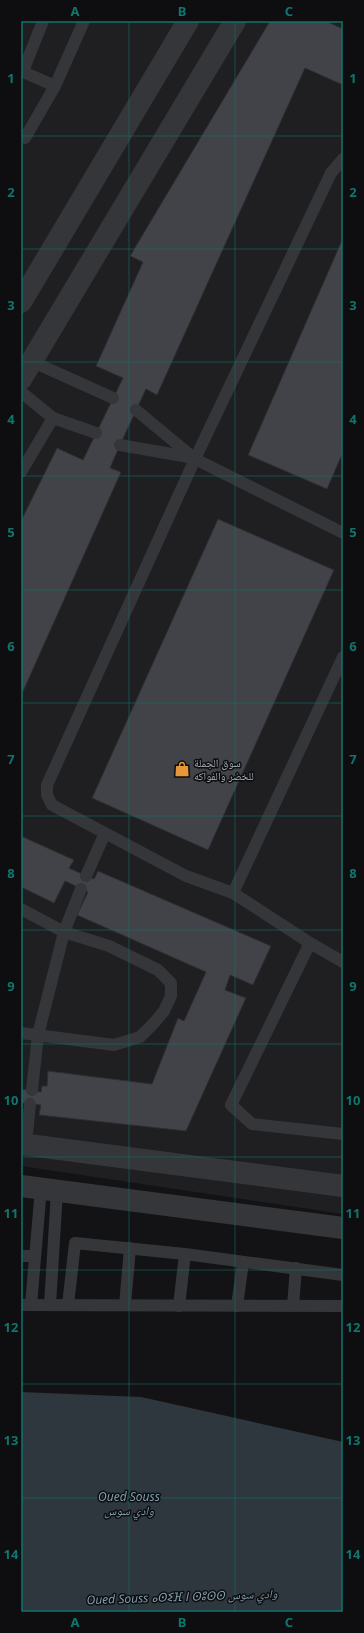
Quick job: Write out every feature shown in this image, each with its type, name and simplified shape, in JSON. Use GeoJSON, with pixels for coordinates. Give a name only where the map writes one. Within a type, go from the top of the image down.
{"type":"FeatureCollection","features":[{"type":"Feature","properties":{"kind":"street"},"geometry":{"type":"LineString","coordinates":[[21,302],[188,21]]}},
{"type":"Feature","properties":{"kind":"street"},"geometry":{"type":"LineString","coordinates":[[24,365],[234,21]]}},
{"type":"Feature","properties":{"kind":"street"},"geometry":{"type":"LineString","coordinates":[[23,1144],[343,1186]]}},
{"type":"Feature","properties":{"kind":"street"},"geometry":{"type":"LineString","coordinates":[[40,1188],[343,1228]]}},
{"type":"Feature","properties":{"kind":"lane"},"geometry":{"type":"LineString","coordinates":[[43,21],[22,71],[55,86]]}},
{"type":"Feature","properties":{"kind":"lane"},"geometry":{"type":"LineString","coordinates":[[22,140],[55,86],[84,21]]}},
{"type":"Feature","properties":{"kind":"lane"},"geometry":{"type":"LineString","coordinates":[[343,159],[331,173],[195,459],[47,785],[47,795],[52,805],[186,876],[233,893],[310,943],[343,962]]}},
{"type":"Feature","properties":{"kind":"lane"},"geometry":{"type":"LineString","coordinates":[[24,365],[113,398]]}},
{"type":"Feature","properties":{"kind":"lane"},"geometry":{"type":"LineString","coordinates":[[21,392],[53,418],[96,433]]}},
{"type":"Feature","properties":{"kind":"lane"},"geometry":{"type":"LineString","coordinates":[[136,410],[195,459],[343,533]]}},
{"type":"Feature","properties":{"kind":"lane"},"geometry":{"type":"LineString","coordinates":[[21,472],[53,418]]}},
{"type":"Feature","properties":{"kind":"lane"},"geometry":{"type":"LineString","coordinates":[[120,445],[195,459]]}},
{"type":"Feature","properties":{"kind":"lane"},"geometry":{"type":"LineString","coordinates":[[233,893],[343,657]]}},
{"type":"Feature","properties":{"kind":"lane"},"geometry":{"type":"LineString","coordinates":[[86,876],[105,833]]}},
{"type":"Feature","properties":{"kind":"lane"},"geometry":{"type":"LineString","coordinates":[[32,1090],[38,1035],[64,932],[80,889]]}},
{"type":"Feature","properties":{"kind":"lane"},"geometry":{"type":"LineString","coordinates":[[21,909],[64,932],[109,946],[158,970],[171,983],[171,996],[164,1011],[154,1023],[140,1037],[114,1046],[21,1033]]}},
{"type":"Feature","properties":{"kind":"lane"},"geometry":{"type":"LineString","coordinates":[[310,943],[231,1105],[252,1124],[343,1134]]}},
{"type":"Feature","properties":{"kind":"lane"},"geometry":{"type":"LineString","coordinates":[[23,1144],[30,1104]]}},
{"type":"Feature","properties":{"kind":"lane"},"geometry":{"type":"LineString","coordinates":[[40,1188],[53,1256],[50,1305]]}},
{"type":"Feature","properties":{"kind":"lane"},"geometry":{"type":"LineString","coordinates":[[40,1188],[35,1256],[26,1305],[343,1306]]}},
{"type":"Feature","properties":{"kind":"lane"},"geometry":{"type":"LineString","coordinates":[[68,1305],[75,1243],[185,1254],[343,1275]]}},
{"type":"Feature","properties":{"kind":"lane"},"geometry":{"type":"LineString","coordinates":[[125,1305],[130,1248]]}},
{"type":"Feature","properties":{"kind":"lane"},"geometry":{"type":"LineString","coordinates":[[179,1306],[185,1254]]}},
{"type":"Feature","properties":{"kind":"lane"},"geometry":{"type":"LineString","coordinates":[[21,1256],[35,1256]]}},
{"type":"Feature","properties":{"kind":"lane"},"geometry":{"type":"LineString","coordinates":[[53,1256],[73,1258]]}},
{"type":"Feature","properties":{"kind":"lane"},"geometry":{"type":"LineString","coordinates":[[237,1306],[243,1262]]}},
{"type":"Feature","properties":{"kind":"lane"},"geometry":{"type":"LineString","coordinates":[[293,1306],[296,1268]]}},
{"type":"Feature","properties":{"kind":"shaded area","name":"سوق الجملة للخضر والفواكه"},"geometry":{"type":"Polygon","coordinates":[[[21,21],[343,21],[343,1214],[21,1166],[21,21]]]}},
{"type":"Feature","properties":{"kind":"water","name":"Oued Souss وادي سوس"},"geometry":{"type":"Polygon","coordinates":[[[21,1392],[141,1397],[343,1442],[343,1612],[21,1612],[21,1392]]]}},
{"type":"Feature","properties":{"kind":"building"},"geometry":{"type":"Polygon","coordinates":[[[270,21],[326,21],[343,29],[343,85],[305,68],[157,395],[146,389],[120,445],[110,468],[121,472],[21,696],[21,521],[57,448],[83,460],[123,378],[96,366],[143,262],[130,256],[270,21]]]}},
{"type":"Feature","properties":{"kind":"building"},"geometry":{"type":"Polygon","coordinates":[[[343,238],[343,452],[327,489],[248,455],[343,238]]]}},
{"type":"Feature","properties":{"kind":"building"},"geometry":{"type":"Polygon","coordinates":[[[218,519],[334,570],[208,850],[92,798],[218,519]]]}},
{"type":"Feature","properties":{"kind":"building"},"geometry":{"type":"Polygon","coordinates":[[[21,836],[74,860],[69,868],[86,876],[94,879],[98,871],[271,946],[253,985],[230,975],[225,990],[246,998],[186,1131],[39,1115],[41,1105],[21,1103],[21,1089],[41,1092],[42,1086],[47,1086],[48,1071],[152,1084],[178,1018],[184,1021],[206,972],[77,915],[88,892],[65,881],[54,903],[21,887],[21,836]]]}},
{"type":"Feature","properties":{"kind":"place","name":"سوق الجملة للخضر والفواكه"},"geometry":{"type":"Point","coordinates":[182,769]}},
{"type":"Feature","properties":{"kind":"water label","name":"Oued Souss ⴰⵙⵉⴼ ⵏ ⵙⵓⵙⵙ وادي سوس"},"geometry":{"type":"Point","coordinates":[182,1597]}}]}
